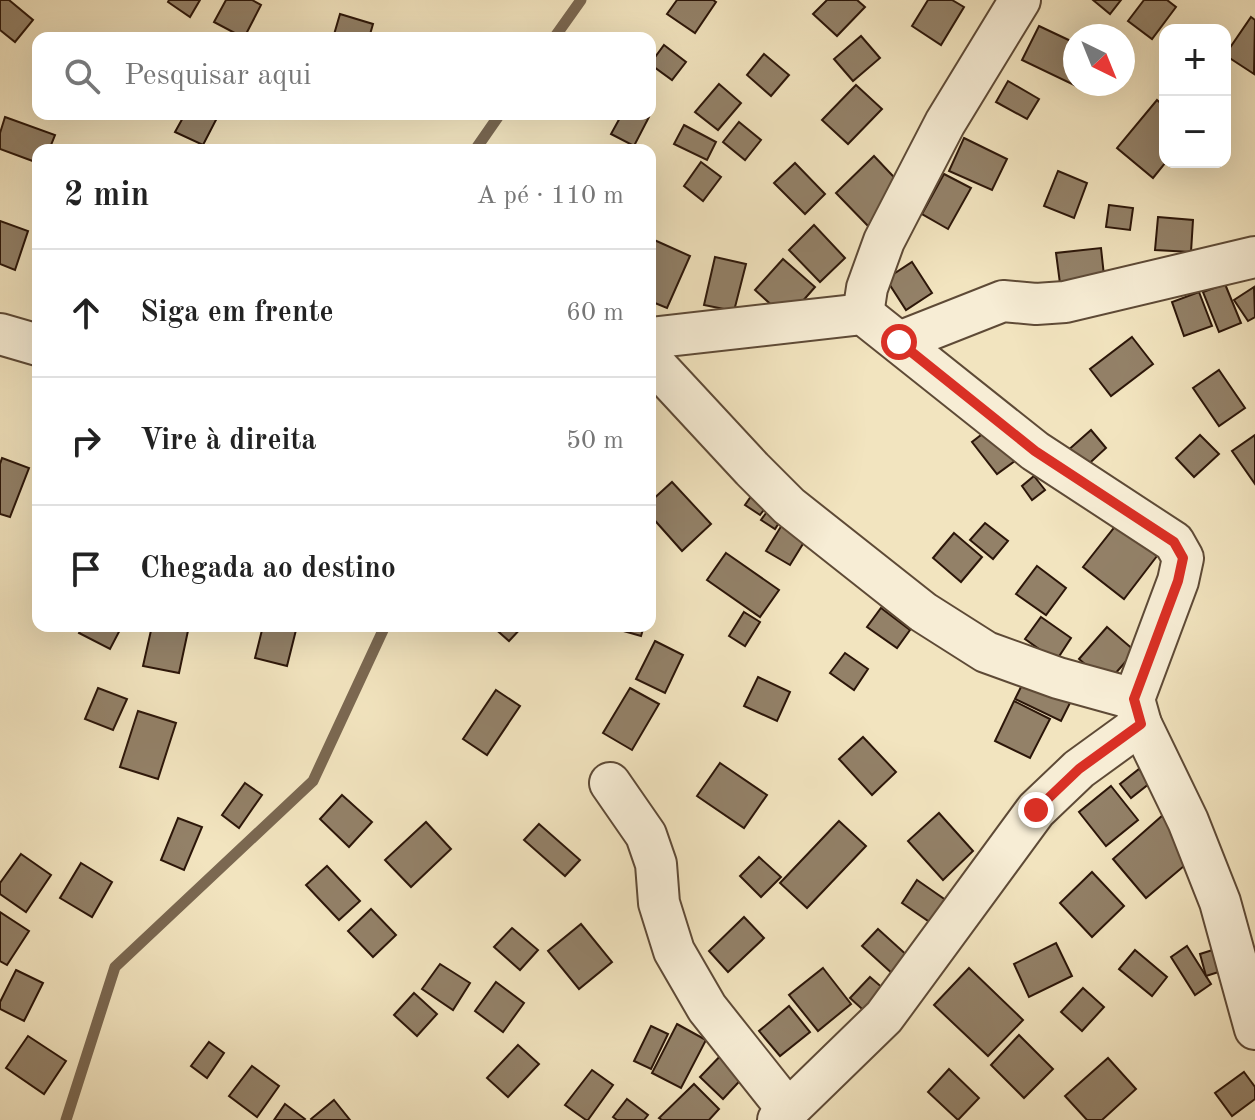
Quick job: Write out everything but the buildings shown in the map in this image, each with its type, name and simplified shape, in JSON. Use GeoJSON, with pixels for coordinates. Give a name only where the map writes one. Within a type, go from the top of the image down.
{"type":"FeatureCollection","features":[{"type":"Feature","properties":{"kind":"street"},"geometry":{"type":"LineString","coordinates":[[863,314],[867,288],[884,241],[945,123],[1020,0]]}},
{"type":"Feature","properties":{"kind":"street"},"geometry":{"type":"LineString","coordinates":[[899,342],[1003,301],[1036,304],[1065,302],[1255,257]]}},
{"type":"Feature","properties":{"kind":"street"},"geometry":{"type":"LineString","coordinates":[[610,783],[646,835],[656,864],[659,903],[674,951],[707,1008],[783,1115],[884,1017],[1036,810],[1138,711],[1183,558],[1174,542],[1035,451],[863,314],[656,337]]}},
{"type":"Feature","properties":{"kind":"street"},"geometry":{"type":"LineString","coordinates":[[0,334],[32,343]]}},
{"type":"Feature","properties":{"kind":"street"},"geometry":{"type":"LineString","coordinates":[[656,365],[789,506],[923,612],[986,652],[1138,711],[1188,821],[1220,902],[1255,1029]]}},
{"type":"Feature","properties":{"kind":"waterway"},"geometry":{"type":"LineString","coordinates":[[558,32],[581,0]]}},
{"type":"Feature","properties":{"kind":"waterway"},"geometry":{"type":"LineString","coordinates":[[479,144],[496,120]]}},
{"type":"Feature","properties":{"kind":"waterway"},"geometry":{"type":"LineString","coordinates":[[66,1120],[115,967],[313,781],[382,632]]}},
{"type":"Feature","properties":{"kind":"route"},"geometry":{"type":"LineString","coordinates":[[899,342],[1035,451],[1174,542],[1183,558],[1178,581],[1134,699],[1141,724],[1079,769],[1036,810]]}}]}
